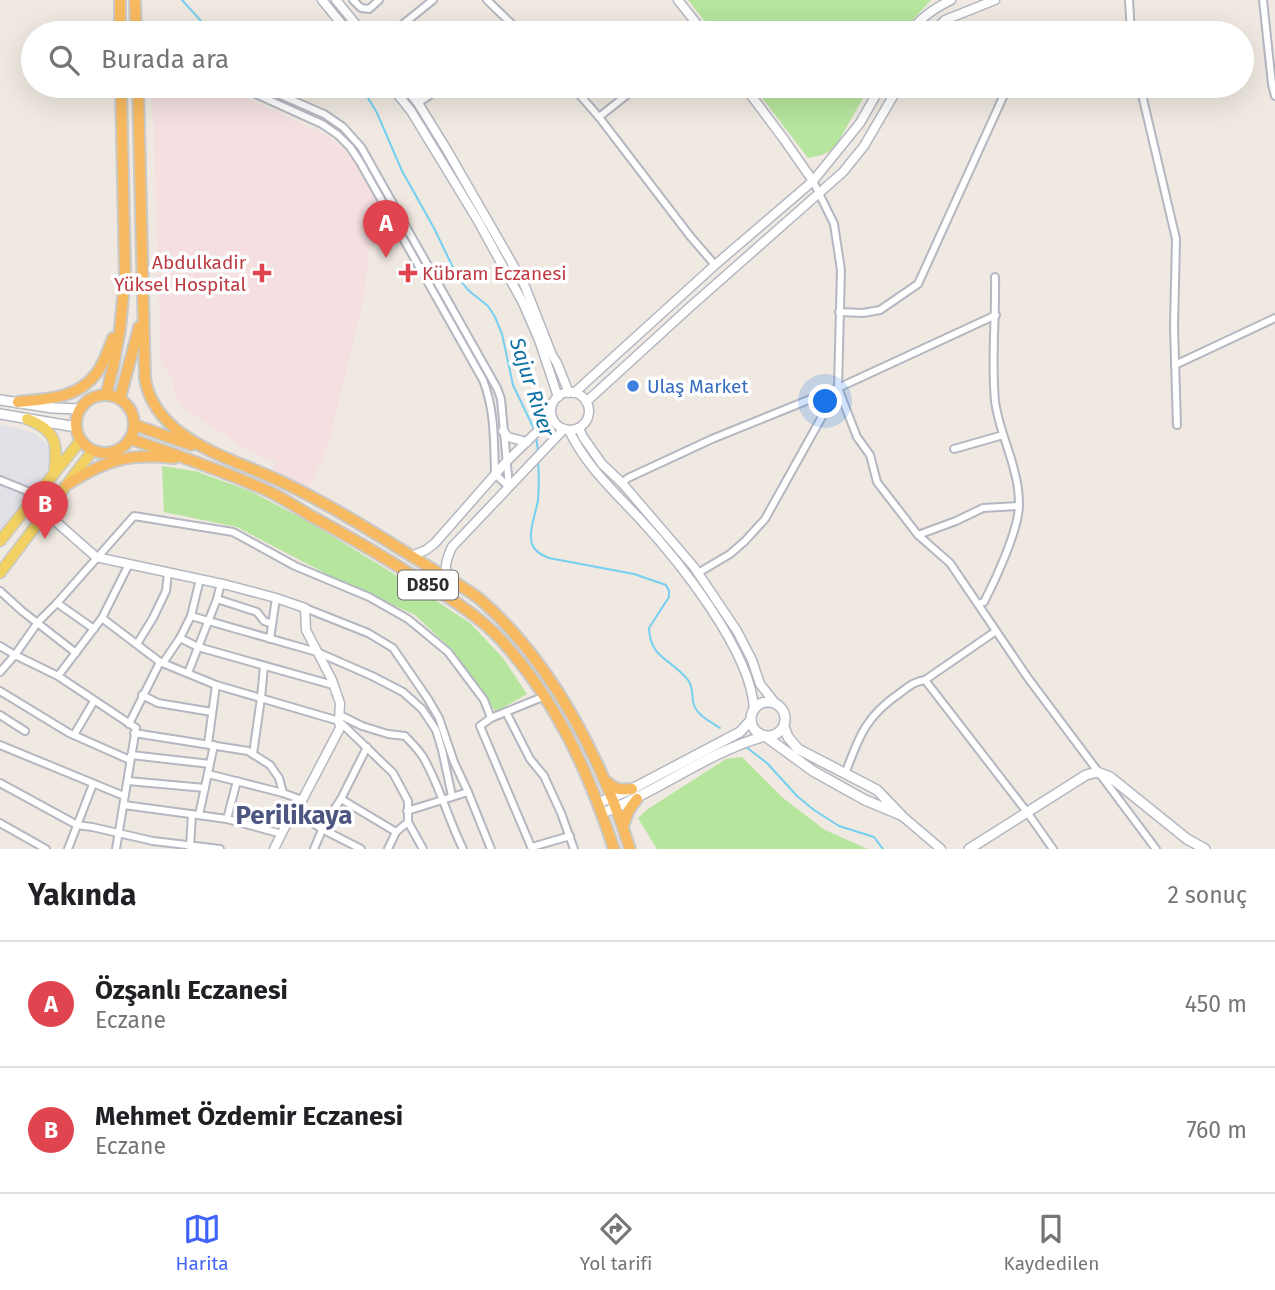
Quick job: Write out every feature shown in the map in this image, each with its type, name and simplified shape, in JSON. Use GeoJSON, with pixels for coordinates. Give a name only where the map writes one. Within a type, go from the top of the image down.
{"type":"FeatureCollection","features":[{"type":"Feature","properties":{"kind":"highway"},"geometry":{"type":"LineString","coordinates":[[120,0],[120,21]]}},
{"type":"Feature","properties":{"kind":"highway"},"geometry":{"type":"LineString","coordinates":[[135,0],[138,21]]}},
{"type":"Feature","properties":{"kind":"highway"},"geometry":{"type":"LineString","coordinates":[[106,395],[114,363],[125,275],[121,98]]}},
{"type":"Feature","properties":{"kind":"highway"},"geometry":{"type":"LineString","coordinates":[[138,98],[142,314],[147,392],[160,414],[179,432],[214,453]]}},
{"type":"Feature","properties":{"kind":"highway"},"geometry":{"type":"LineString","coordinates":[[120,398],[142,314]]}},
{"type":"Feature","properties":{"kind":"highway"},"geometry":{"type":"LineString","coordinates":[[18,402],[53,399],[70,394],[86,384],[103,362],[120,323]]}},
{"type":"Feature","properties":{"kind":"highway"},"geometry":{"type":"LineString","coordinates":[[106,395],[120,398],[132,412],[135,425],[131,439],[117,451],[108,453],[99,453],[83,444],[76,427],[80,409],[93,397],[106,395]]}},
{"type":"Feature","properties":{"kind":"highway","name":"D850"},"geometry":{"type":"LineString","coordinates":[[135,425],[214,453],[283,482],[376,533],[481,600],[543,670],[567,707],[606,781],[630,849]]}},
{"type":"Feature","properties":{"kind":"highway","name":"D850"},"geometry":{"type":"LineString","coordinates":[[131,439],[227,474],[272,494],[362,544],[460,605],[500,639],[545,696],[578,754],[614,849]]}},
{"type":"Feature","properties":{"kind":"highway"},"geometry":{"type":"LineString","coordinates":[[68,484],[85,473],[116,460],[142,456],[195,462]]}},
{"type":"Feature","properties":{"kind":"highway"},"geometry":{"type":"LineString","coordinates":[[606,781],[611,787],[635,794],[623,826]]}},
{"type":"Feature","properties":{"kind":"main road"},"geometry":{"type":"LineString","coordinates":[[0,400],[80,409]]}},
{"type":"Feature","properties":{"kind":"main road"},"geometry":{"type":"LineString","coordinates":[[0,414],[76,427]]}},
{"type":"Feature","properties":{"kind":"main road"},"geometry":{"type":"LineString","coordinates":[[27,419],[43,425],[50,433],[57,456],[54,474]]}},
{"type":"Feature","properties":{"kind":"main road"},"geometry":{"type":"LineString","coordinates":[[0,541],[81,440]]}},
{"type":"Feature","properties":{"kind":"main road"},"geometry":{"type":"LineString","coordinates":[[0,573],[93,450]]}},
{"type":"Feature","properties":{"kind":"main road"},"geometry":{"type":"LineString","coordinates":[[635,794],[740,733],[751,720],[754,709],[764,703],[775,703],[783,711],[784,727],[798,750],[877,790],[901,815]]}},
{"type":"Feature","properties":{"kind":"main road"},"geometry":{"type":"LineString","coordinates":[[751,720],[755,730],[813,771],[865,800],[901,815]]}},
{"type":"Feature","properties":{"kind":"main road"},"geometry":{"type":"LineString","coordinates":[[600,808],[733,746],[776,735],[784,727]]}},
{"type":"Feature","properties":{"kind":"main road"},"geometry":{"type":"LineString","coordinates":[[969,849],[1086,775],[1097,772],[1110,777],[1187,839],[1205,849]]}},
{"type":"Feature","properties":{"kind":"street"},"geometry":{"type":"LineString","coordinates":[[322,0],[339,21]]}},
{"type":"Feature","properties":{"kind":"street"},"geometry":{"type":"LineString","coordinates":[[336,0],[353,21]]}},
{"type":"Feature","properties":{"kind":"street"},"geometry":{"type":"LineString","coordinates":[[353,0],[361,8],[369,9],[379,0]]}},
{"type":"Feature","properties":{"kind":"street"},"geometry":{"type":"LineString","coordinates":[[407,21],[433,0]]}},
{"type":"Feature","properties":{"kind":"street"},"geometry":{"type":"LineString","coordinates":[[487,0],[508,21]]}},
{"type":"Feature","properties":{"kind":"street"},"geometry":{"type":"LineString","coordinates":[[678,0],[695,21]]}},
{"type":"Feature","properties":{"kind":"street"},"geometry":{"type":"LineString","coordinates":[[920,21],[951,0]]}},
{"type":"Feature","properties":{"kind":"street"},"geometry":{"type":"LineString","coordinates":[[944,21],[995,0]]}},
{"type":"Feature","properties":{"kind":"street"},"geometry":{"type":"LineString","coordinates":[[1129,0],[1130,21]]}},
{"type":"Feature","properties":{"kind":"street"},"geometry":{"type":"LineString","coordinates":[[1263,0],[1275,96]]}},
{"type":"Feature","properties":{"kind":"street"},"geometry":{"type":"LineString","coordinates":[[265,98],[318,122],[351,147],[484,380],[490,396],[493,421],[495,474],[509,487]]}},
{"type":"Feature","properties":{"kind":"street"},"geometry":{"type":"LineString","coordinates":[[286,98],[344,127],[362,147],[498,388],[509,487]]}},
{"type":"Feature","properties":{"kind":"street"},"geometry":{"type":"LineString","coordinates":[[401,98],[478,221],[523,303],[558,397]]}},
{"type":"Feature","properties":{"kind":"street"},"geometry":{"type":"LineString","coordinates":[[414,98],[524,284],[552,355],[572,393],[581,396],[586,402],[589,414],[584,425],[566,430],[548,446],[452,547],[445,569],[447,579]]}},
{"type":"Feature","properties":{"kind":"street"},"geometry":{"type":"LineString","coordinates":[[418,103],[425,98]]}},
{"type":"Feature","properties":{"kind":"street"},"geometry":{"type":"LineString","coordinates":[[582,98],[715,265]]}},
{"type":"Feature","properties":{"kind":"street"},"geometry":{"type":"LineString","coordinates":[[599,117],[623,98]]}},
{"type":"Feature","properties":{"kind":"street"},"geometry":{"type":"LineString","coordinates":[[753,98],[813,181],[834,224],[841,270],[838,388],[857,437],[870,455],[877,482],[918,535],[950,563],[1028,678],[1156,849]]}},
{"type":"Feature","properties":{"kind":"street"},"geometry":{"type":"LineString","coordinates":[[754,709],[749,682],[726,632],[673,558],[641,519],[601,478],[566,430],[559,427],[552,417],[552,406],[558,397],[572,393],[813,181],[860,123],[874,98]]}},
{"type":"Feature","properties":{"kind":"street"},"geometry":{"type":"LineString","coordinates":[[586,402],[843,172],[864,146],[892,98]]}},
{"type":"Feature","properties":{"kind":"street"},"geometry":{"type":"LineString","coordinates":[[839,312],[863,313],[880,310],[918,284],[1003,98]]}},
{"type":"Feature","properties":{"kind":"street"},"geometry":{"type":"LineString","coordinates":[[1143,98],[1176,239],[1174,327],[1177,425]]}},
{"type":"Feature","properties":{"kind":"street"},"geometry":{"type":"LineString","coordinates":[[313,110],[318,122]]}},
{"type":"Feature","properties":{"kind":"street"},"geometry":{"type":"LineString","coordinates":[[318,122],[328,117]]}},
{"type":"Feature","properties":{"kind":"street"},"geometry":{"type":"LineString","coordinates":[[978,604],[984,602],[995,581],[1015,526],[1019,506],[1016,475],[995,404],[995,277]]}},
{"type":"Feature","properties":{"kind":"street"},"geometry":{"type":"LineString","coordinates":[[622,483],[712,439],[838,388],[996,315]]}},
{"type":"Feature","properties":{"kind":"street"},"geometry":{"type":"LineString","coordinates":[[1175,365],[1275,318]]}},
{"type":"Feature","properties":{"kind":"street"},"geometry":{"type":"LineString","coordinates":[[698,573],[730,554],[765,519],[838,388]]}},
{"type":"Feature","properties":{"kind":"street"},"geometry":{"type":"LineString","coordinates":[[411,556],[426,551],[435,543],[506,462],[552,417]]}},
{"type":"Feature","properties":{"kind":"street"},"geometry":{"type":"LineString","coordinates":[[579,428],[602,464],[622,483],[698,573],[737,631],[752,660],[760,684],[775,703]]}},
{"type":"Feature","properties":{"kind":"street"},"geometry":{"type":"LineString","coordinates":[[503,431],[508,437],[527,442]]}},
{"type":"Feature","properties":{"kind":"street"},"geometry":{"type":"LineString","coordinates":[[954,449],[1003,435]]}},
{"type":"Feature","properties":{"kind":"street"},"geometry":{"type":"LineString","coordinates":[[0,480],[37,495]]}},
{"type":"Feature","properties":{"kind":"street"},"geometry":{"type":"LineString","coordinates":[[918,535],[984,508],[1019,506]]}},
{"type":"Feature","properties":{"kind":"street"},"geometry":{"type":"LineString","coordinates":[[46,513],[96,557],[221,583],[276,598],[368,633],[393,648],[439,718],[454,762],[491,849]]}},
{"type":"Feature","properties":{"kind":"street"},"geometry":{"type":"LineString","coordinates":[[0,672],[38,622],[134,516],[233,532],[295,566],[369,597],[408,620],[448,652],[484,700],[491,718]]}},
{"type":"Feature","properties":{"kind":"street"},"geometry":{"type":"LineString","coordinates":[[58,676],[102,618],[129,564]]}},
{"type":"Feature","properties":{"kind":"street"},"geometry":{"type":"LineString","coordinates":[[137,644],[166,591],[168,572]]}},
{"type":"Feature","properties":{"kind":"street"},"geometry":{"type":"LineString","coordinates":[[129,724],[142,695],[161,662],[180,638],[191,616],[200,579]]}},
{"type":"Feature","properties":{"kind":"street"},"geometry":{"type":"LineString","coordinates":[[188,673],[221,583]]}},
{"type":"Feature","properties":{"kind":"street"},"geometry":{"type":"LineString","coordinates":[[0,591],[76,653]]}},
{"type":"Feature","properties":{"kind":"street"},"geometry":{"type":"LineString","coordinates":[[270,639],[276,598]]}},
{"type":"Feature","properties":{"kind":"street"},"geometry":{"type":"LineString","coordinates":[[217,599],[257,612],[264,621],[272,624]]}},
{"type":"Feature","properties":{"kind":"street"},"geometry":{"type":"LineString","coordinates":[[57,603],[94,629]]}},
{"type":"Feature","properties":{"kind":"street"},"geometry":{"type":"LineString","coordinates":[[274,849],[341,728],[341,703],[306,630],[305,608]]}},
{"type":"Feature","properties":{"kind":"street"},"geometry":{"type":"LineString","coordinates":[[191,616],[317,652],[403,692],[420,707],[436,730],[452,796]]}},
{"type":"Feature","properties":{"kind":"street"},"geometry":{"type":"LineString","coordinates":[[102,618],[161,662],[216,685],[340,718],[388,734],[405,736],[422,755],[463,849]]}},
{"type":"Feature","properties":{"kind":"street"},"geometry":{"type":"LineString","coordinates":[[845,774],[870,718],[885,703],[917,681],[925,680],[996,631]]}},
{"type":"Feature","properties":{"kind":"street"},"geometry":{"type":"LineString","coordinates":[[180,638],[198,647],[333,685]]}},
{"type":"Feature","properties":{"kind":"street"},"geometry":{"type":"LineString","coordinates":[[0,646],[58,676],[136,727],[116,849]]}},
{"type":"Feature","properties":{"kind":"street"},"geometry":{"type":"LineString","coordinates":[[253,754],[264,666]]}},
{"type":"Feature","properties":{"kind":"street"},"geometry":{"type":"LineString","coordinates":[[925,680],[1053,849]]}},
{"type":"Feature","properties":{"kind":"street"},"geometry":{"type":"LineString","coordinates":[[190,847],[195,814],[205,788],[210,764],[216,685]]}},
{"type":"Feature","properties":{"kind":"street"},"geometry":{"type":"LineString","coordinates":[[0,691],[74,735],[130,758],[210,764]]}},
{"type":"Feature","properties":{"kind":"street"},"geometry":{"type":"LineString","coordinates":[[142,695],[158,704],[212,712]]}},
{"type":"Feature","properties":{"kind":"street"},"geometry":{"type":"LineString","coordinates":[[545,696],[491,718],[480,726],[532,848],[570,836]]}},
{"type":"Feature","properties":{"kind":"street"},"geometry":{"type":"LineString","coordinates":[[420,707],[428,699]]}},
{"type":"Feature","properties":{"kind":"street"},"geometry":{"type":"LineString","coordinates":[[74,735],[94,701]]}},
{"type":"Feature","properties":{"kind":"street"},"geometry":{"type":"LineString","coordinates":[[506,712],[530,759],[544,776],[574,849]]}},
{"type":"Feature","properties":{"kind":"street"},"geometry":{"type":"LineString","coordinates":[[0,715],[25,731]]}},
{"type":"Feature","properties":{"kind":"street"},"geometry":{"type":"LineString","coordinates":[[340,718],[393,773],[408,801],[408,822],[423,849]]}},
{"type":"Feature","properties":{"kind":"street"},"geometry":{"type":"LineString","coordinates":[[134,733],[248,751],[270,765],[279,778],[283,793]]}},
{"type":"Feature","properties":{"kind":"street"},"geometry":{"type":"LineString","coordinates":[[0,745],[124,796]]}},
{"type":"Feature","properties":{"kind":"street"},"geometry":{"type":"LineString","coordinates":[[314,849],[322,829],[341,799],[367,747]]}},
{"type":"Feature","properties":{"kind":"street"},"geometry":{"type":"LineString","coordinates":[[208,774],[302,800]]}},
{"type":"Feature","properties":{"kind":"street"},"geometry":{"type":"LineString","coordinates":[[128,780],[205,788]]}},
{"type":"Feature","properties":{"kind":"street"},"geometry":{"type":"LineString","coordinates":[[227,819],[237,781]]}},
{"type":"Feature","properties":{"kind":"street"},"geometry":{"type":"LineString","coordinates":[[0,783],[77,825],[119,833],[152,845],[220,849]]}},
{"type":"Feature","properties":{"kind":"street"},"geometry":{"type":"LineString","coordinates":[[68,849],[93,784]]}},
{"type":"Feature","properties":{"kind":"street"},"geometry":{"type":"LineString","coordinates":[[407,811],[468,792]]}},
{"type":"Feature","properties":{"kind":"street"},"geometry":{"type":"LineString","coordinates":[[341,799],[397,832]]}},
{"type":"Feature","properties":{"kind":"street"},"geometry":{"type":"LineString","coordinates":[[124,806],[227,819],[282,834]]}},
{"type":"Feature","properties":{"kind":"street"},"geometry":{"type":"LineString","coordinates":[[296,812],[361,849]]}},
{"type":"Feature","properties":{"kind":"street"},"geometry":{"type":"LineString","coordinates":[[901,815],[941,849]]}},
{"type":"Feature","properties":{"kind":"street"},"geometry":{"type":"LineString","coordinates":[[388,849],[397,832],[408,822]]}},
{"type":"Feature","properties":{"kind":"street"},"geometry":{"type":"LineString","coordinates":[[0,823],[46,849]]}},
{"type":"Feature","properties":{"kind":"street"},"geometry":{"type":"LineString","coordinates":[[341,849],[344,840]]}},
{"type":"Feature","properties":{"kind":"shaded area","name":"Abdulkadir Yüksel Hospital"},"geometry":{"type":"Polygon","coordinates":[[[152,98],[245,98],[330,137],[347,151],[361,169],[391,224],[369,249],[364,298],[328,447],[309,488],[272,470],[276,462],[244,448],[184,409],[175,395],[171,376],[161,364],[152,98]]]}},
{"type":"Feature","properties":{"kind":"shaded area"},"geometry":{"type":"Polygon","coordinates":[[[0,424],[35,433],[53,450],[53,468],[0,541],[0,424]]]}},
{"type":"Feature","properties":{"kind":"green space"},"geometry":{"type":"Polygon","coordinates":[[[688,0],[931,0],[912,21],[705,21],[688,0]]]}},
{"type":"Feature","properties":{"kind":"green space"},"geometry":{"type":"Polygon","coordinates":[[[762,98],[863,98],[834,149],[808,158],[762,98]]]}},
{"type":"Feature","properties":{"kind":"green space"},"geometry":{"type":"Polygon","coordinates":[[[162,466],[195,471],[250,491],[311,523],[412,585],[470,623],[503,658],[527,694],[496,712],[447,645],[415,615],[340,581],[237,527],[164,512],[162,466]]]}},
{"type":"Feature","properties":{"kind":"green space"},"geometry":{"type":"Polygon","coordinates":[[[742,757],[783,798],[825,830],[868,849],[657,849],[638,818],[726,759],[742,757]]]}},
{"type":"Feature","properties":{"kind":"waterway","name":"Sajur River"},"geometry":{"type":"LineString","coordinates":[[182,0],[201,21]]}},
{"type":"Feature","properties":{"kind":"waterway","name":"Sajur River"},"geometry":{"type":"LineString","coordinates":[[368,98],[402,171],[457,276],[468,290],[488,306],[495,317],[502,334],[513,385],[535,431]]}},
{"type":"Feature","properties":{"kind":"waterway","name":"Sajur River"},"geometry":{"type":"LineString","coordinates":[[536,436],[538,451]]}},
{"type":"Feature","properties":{"kind":"waterway","name":"Sajur River"},"geometry":{"type":"LineString","coordinates":[[538,460],[538,500],[531,533],[533,547],[549,558],[634,574],[666,585],[669,597],[649,628],[653,646],[688,680],[697,710],[720,728]]}},
{"type":"Feature","properties":{"kind":"waterway","name":"Sajur River"},"geometry":{"type":"LineString","coordinates":[[746,747],[767,763],[797,796],[814,810],[839,826],[874,837],[883,849]]}},
{"type":"Feature","properties":{"kind":"place","name":"Özşanlı Eczanesi"},"geometry":{"type":"Point","coordinates":[386,258]}},
{"type":"Feature","properties":{"kind":"place","name":"Abdulkadir Yüksel Hospital"},"geometry":{"type":"Point","coordinates":[262,273]}},
{"type":"Feature","properties":{"kind":"place","name":"Kübram Eczanesi"},"geometry":{"type":"Point","coordinates":[408,273]}},
{"type":"Feature","properties":{"kind":"place","name":"Ulaş Market"},"geometry":{"type":"Point","coordinates":[633,386]}},
{"type":"Feature","properties":{"kind":"place","name":"Mehmet Özdemir Eczanesi"},"geometry":{"type":"Point","coordinates":[45,539]}},
{"type":"Feature","properties":{"kind":"district","name":"Perilikaya"},"geometry":{"type":"Point","coordinates":[294,815]}}]}
